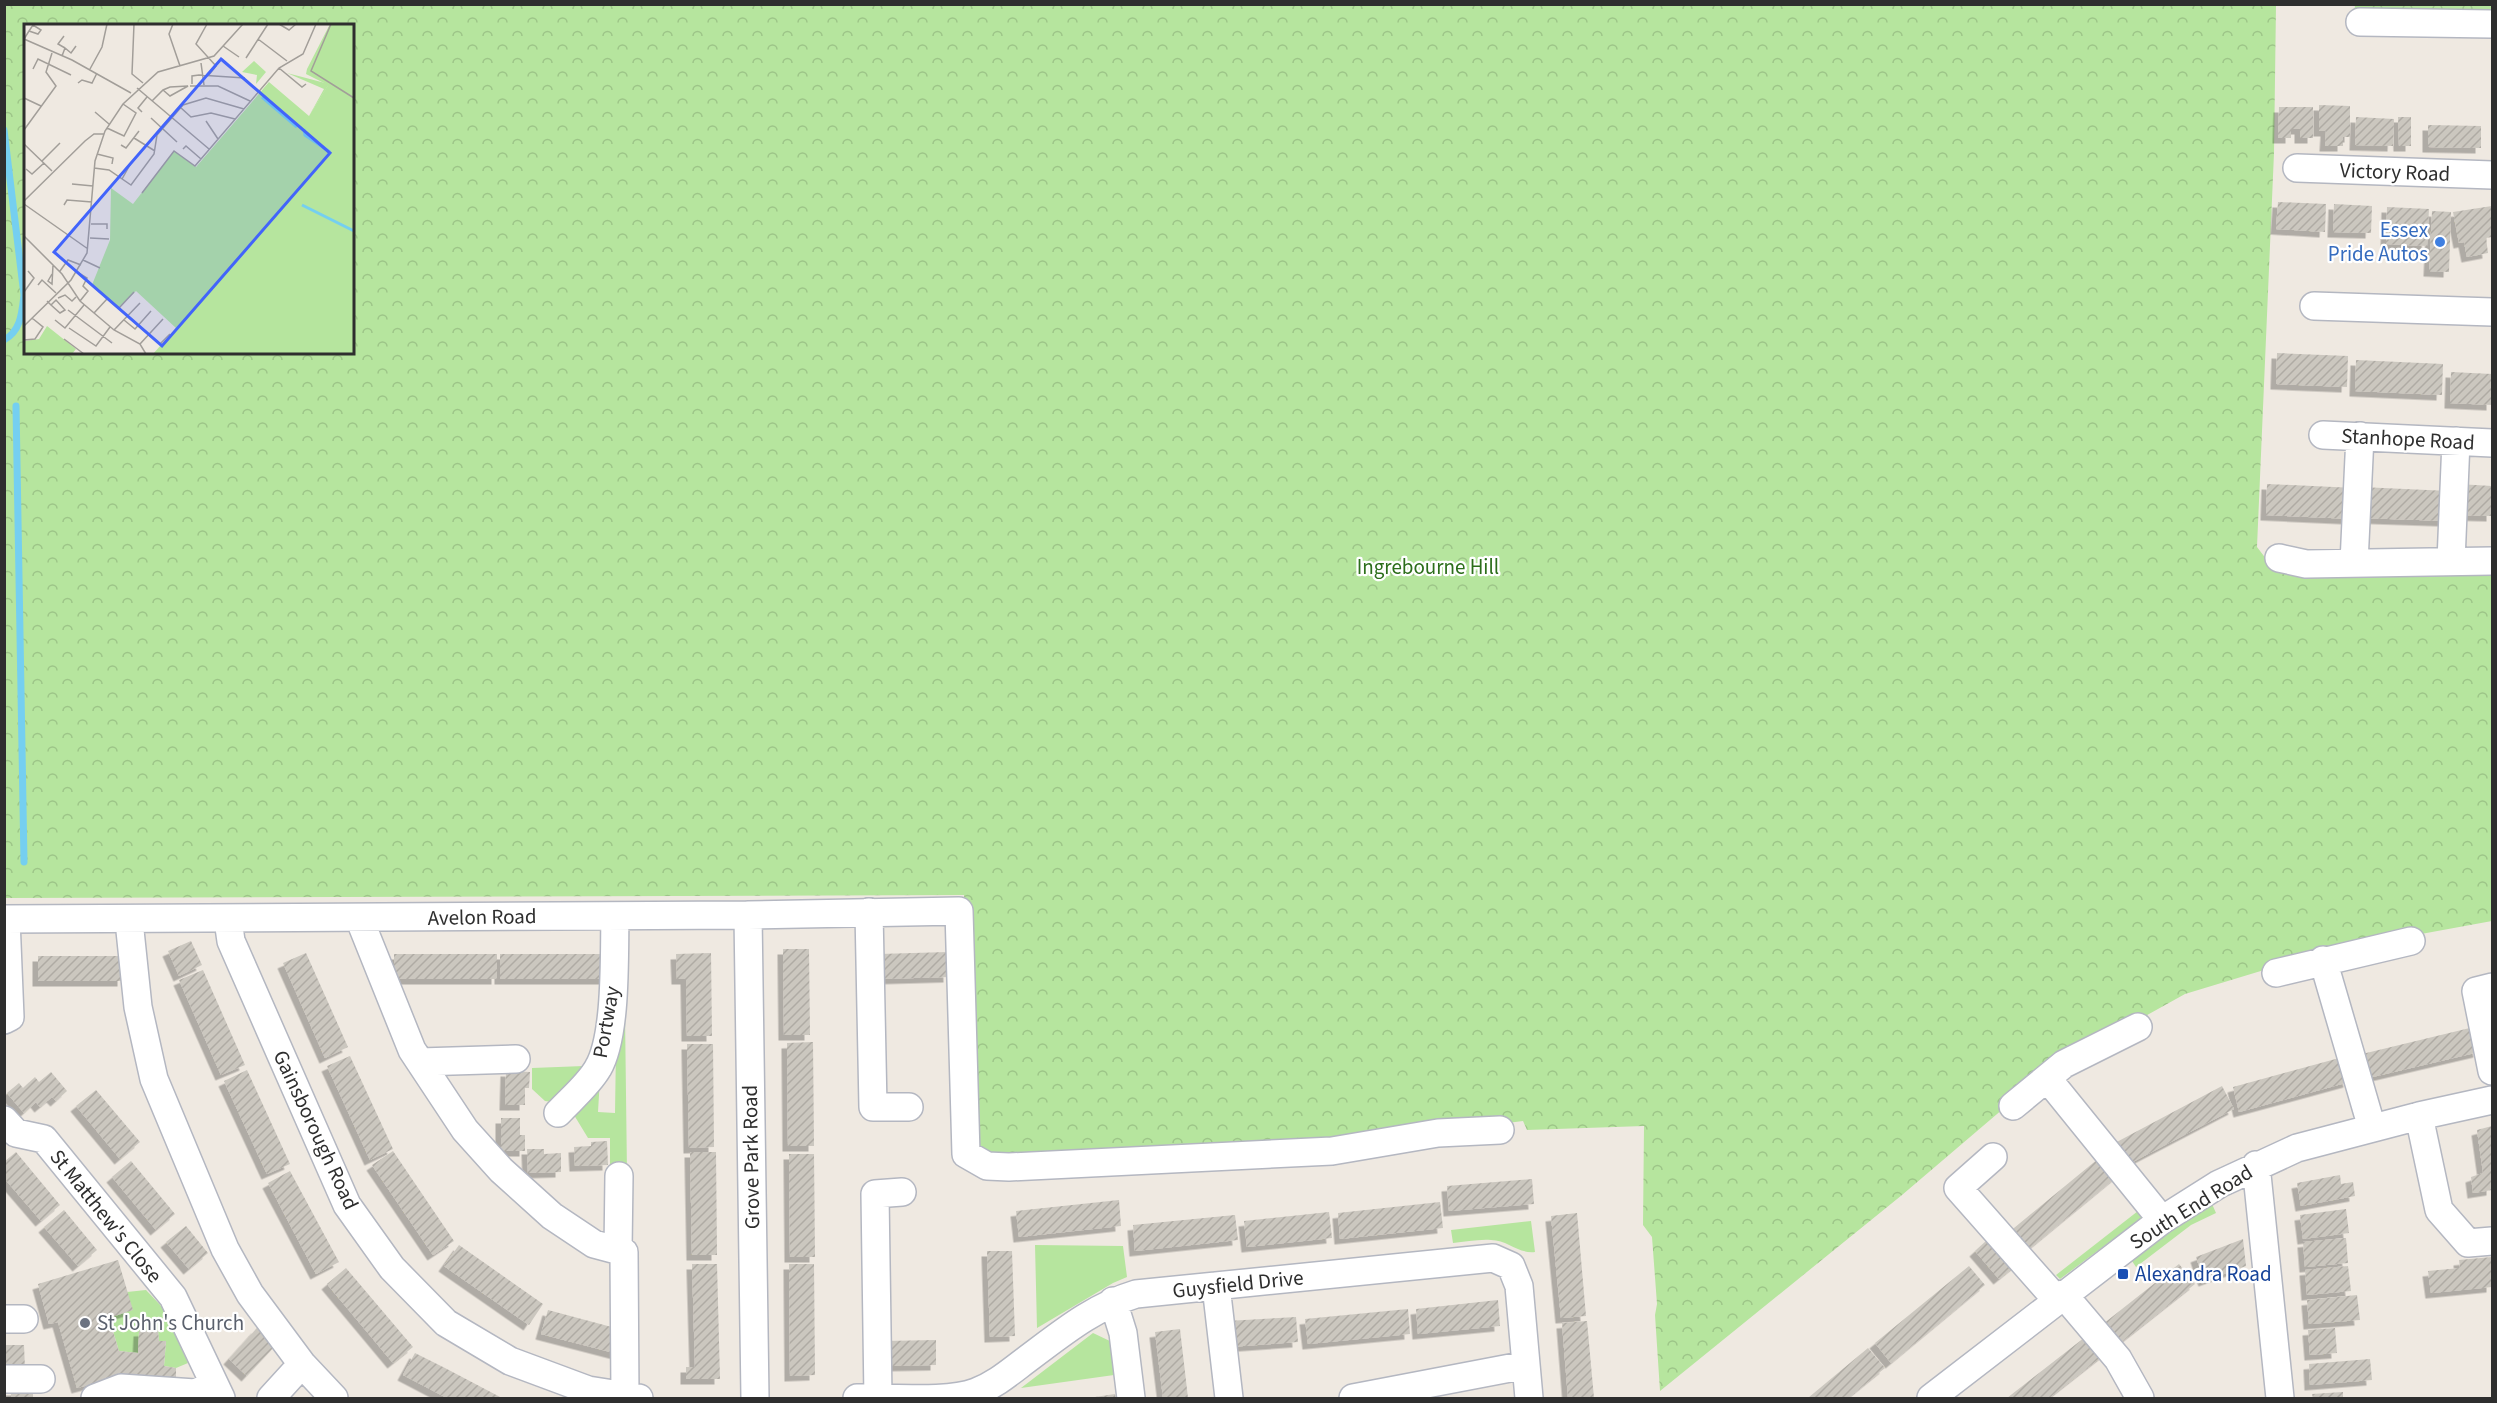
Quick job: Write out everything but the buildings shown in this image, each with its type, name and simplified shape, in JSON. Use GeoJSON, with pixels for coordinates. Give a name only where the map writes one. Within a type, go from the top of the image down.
{"type":"FeatureCollection","features":[{"type":"Feature","properties":{"kind":"street"},"geometry":{"type":"LineString","coordinates":[[2360,22],[2493,24]]}},
{"type":"Feature","properties":{"kind":"street","name":"Victory Road"},"geometry":{"type":"LineString","coordinates":[[2297,168],[2493,176]]}},
{"type":"Feature","properties":{"kind":"street"},"geometry":{"type":"LineString","coordinates":[[2313,306],[2493,312]]}},
{"type":"Feature","properties":{"kind":"street","name":"Stanhope Road"},"geometry":{"type":"LineString","coordinates":[[2323,435],[2493,442]]}},
{"type":"Feature","properties":{"kind":"street"},"geometry":{"type":"LineString","coordinates":[[2354,563],[2360,436]]}},
{"type":"Feature","properties":{"kind":"street"},"geometry":{"type":"LineString","coordinates":[[2451,561],[2456,441]]}},
{"type":"Feature","properties":{"kind":"street"},"geometry":{"type":"LineString","coordinates":[[2279,558],[2306,564],[2492,561]]}},
{"type":"Feature","properties":{"kind":"street","name":"Avelon Road"},"geometry":{"type":"LineString","coordinates":[[5,919],[129,921],[959,911],[966,1154],[987,1166],[1009,1167],[1332,1151],[1438,1133],[1500,1130]]}},
{"type":"Feature","properties":{"kind":"street"},"geometry":{"type":"LineString","coordinates":[[869,912],[873,1107],[909,1107]]}},
{"type":"Feature","properties":{"kind":"street","name":"Grove Park Road"},"geometry":{"type":"LineString","coordinates":[[748,915],[755,1398]]}},
{"type":"Feature","properties":{"kind":"street","name":"Portway"},"geometry":{"type":"LineString","coordinates":[[558,1113],[599,1068],[608,1035],[614,990],[615,916]]}},
{"type":"Feature","properties":{"kind":"street"},"geometry":{"type":"LineString","coordinates":[[359,918],[412,1050],[465,1130],[501,1170],[552,1216],[594,1244],[624,1252],[632,1397]]}},
{"type":"Feature","properties":{"kind":"street"},"geometry":{"type":"LineString","coordinates":[[4,1020],[10,1017],[5,919]]}},
{"type":"Feature","properties":{"kind":"street","name":"Gainsborough Road"},"geometry":{"type":"LineString","coordinates":[[228,920],[231,941],[347,1205],[392,1268],[446,1323],[510,1361],[588,1390],[632,1397]]}},
{"type":"Feature","properties":{"kind":"street"},"geometry":{"type":"LineString","coordinates":[[129,921],[138,1007],[154,1079],[225,1249],[250,1294],[302,1364],[334,1398]]}},
{"type":"Feature","properties":{"kind":"street"},"geometry":{"type":"LineString","coordinates":[[2276,973],[2323,960],[2411,941]]}},
{"type":"Feature","properties":{"kind":"street"},"geometry":{"type":"LineString","coordinates":[[2323,960],[2372,1128]]}},
{"type":"Feature","properties":{"kind":"street"},"geometry":{"type":"LineString","coordinates":[[2493,987],[2476,991],[2493,1071]]}},
{"type":"Feature","properties":{"kind":"street"},"geometry":{"type":"LineString","coordinates":[[2013,1106],[2064,1064],[2138,1027]]}},
{"type":"Feature","properties":{"kind":"street"},"geometry":{"type":"LineString","coordinates":[[420,1062],[516,1059]]}},
{"type":"Feature","properties":{"kind":"street"},"geometry":{"type":"LineString","coordinates":[[2047,1078],[2162,1220]]}},
{"type":"Feature","properties":{"kind":"street","name":"South End Road"},"geometry":{"type":"LineString","coordinates":[[1931,1398],[2162,1220],[2219,1184],[2297,1148],[2419,1116],[2493,1100]]}},
{"type":"Feature","properties":{"kind":"street"},"geometry":{"type":"LineString","coordinates":[[2419,1116],[2439,1210],[2468,1243],[2493,1241]]}},
{"type":"Feature","properties":{"kind":"street","name":"St Matthew's Close"},"geometry":{"type":"LineString","coordinates":[[4,1120],[15,1133],[44,1139],[173,1298],[217,1392]]}},
{"type":"Feature","properties":{"kind":"street"},"geometry":{"type":"LineString","coordinates":[[1993,1157],[1958,1188],[2118,1359],[2140,1398]]}},
{"type":"Feature","properties":{"kind":"street"},"geometry":{"type":"LineString","coordinates":[[2256,1165],[2280,1398]]}},
{"type":"Feature","properties":{"kind":"street"},"geometry":{"type":"LineString","coordinates":[[618,1250],[619,1176]]}},
{"type":"Feature","properties":{"kind":"street"},"geometry":{"type":"LineString","coordinates":[[871,1398],[875,1194],[903,1192]]}},
{"type":"Feature","properties":{"kind":"street","name":"Guysfield Drive"},"geometry":{"type":"LineString","coordinates":[[871,1398],[944,1397],[975,1393],[996,1382],[1080,1319],[1113,1301],[1136,1294],[1493,1258],[1511,1266],[1519,1286],[1526,1365],[1523,1398]]}},
{"type":"Feature","properties":{"kind":"street"},"geometry":{"type":"LineString","coordinates":[[1216,1286],[1229,1398]]}},
{"type":"Feature","properties":{"kind":"street"},"geometry":{"type":"LineString","coordinates":[[1113,1301],[1124,1332],[1131,1398]]}},
{"type":"Feature","properties":{"kind":"street"},"geometry":{"type":"LineString","coordinates":[[271,1398],[302,1364]]}},
{"type":"Feature","properties":{"kind":"street"},"geometry":{"type":"LineString","coordinates":[[1353,1398],[1526,1365]]}},
{"type":"Feature","properties":{"kind":"street"},"geometry":{"type":"LineString","coordinates":[[4,1380],[40,1378]]}},
{"type":"Feature","properties":{"kind":"street"},"geometry":{"type":"LineString","coordinates":[[95,1398],[121,1388],[195,1393],[217,1392]]}},
{"type":"Feature","properties":{"kind":"green space","name":"Ingrebourne Hill"},"geometry":{"type":"Polygon","coordinates":[[[4,5],[2276,5],[2274,153],[2257,547],[2270,564],[2492,569],[2492,921],[2323,952],[2185,994],[2050,1069],[1902,1195],[1660,1391],[1652,1237],[1643,1225],[1644,1126],[1527,1130],[1523,1121],[1383,1139],[988,1162],[970,1146],[964,895],[5,898],[4,5]]]}},
{"type":"Feature","properties":{"kind":"green space"},"geometry":{"type":"Polygon","coordinates":[[[2355,5],[2492,5],[2492,17],[2354,16],[2355,5]]]}},
{"type":"Feature","properties":{"kind":"green space"},"geometry":{"type":"Polygon","coordinates":[[[624,935],[627,1173],[610,1173],[610,1138],[588,1138],[574,1115],[600,1078],[598,1112],[615,1113],[616,1047],[624,935]]]}},
{"type":"Feature","properties":{"kind":"green space"},"geometry":{"type":"Polygon","coordinates":[[[584,1066],[552,1102],[545,1101],[532,1089],[532,1068],[584,1066]]]}},
{"type":"Feature","properties":{"kind":"green space"},"geometry":{"type":"Polygon","coordinates":[[[2212,1204],[2216,1213],[2191,1225],[2136,1267],[2132,1261],[2158,1239],[2212,1204]]]}},
{"type":"Feature","properties":{"kind":"green space"},"geometry":{"type":"Polygon","coordinates":[[[2138,1211],[2143,1217],[2060,1279],[2056,1275],[2138,1211]]]}},
{"type":"Feature","properties":{"kind":"green space"},"geometry":{"type":"Polygon","coordinates":[[[1531,1221],[1535,1252],[1523,1251],[1497,1241],[1453,1243],[1451,1230],[1531,1221]]]}},
{"type":"Feature","properties":{"kind":"green space"},"geometry":{"type":"Polygon","coordinates":[[[1035,1245],[1123,1246],[1127,1277],[1037,1328],[1035,1245]]]}},
{"type":"Feature","properties":{"kind":"green space"},"geometry":{"type":"Polygon","coordinates":[[[146,1290],[164,1309],[188,1363],[176,1368],[164,1366],[166,1341],[159,1341],[158,1330],[139,1331],[138,1353],[119,1351],[109,1318],[127,1292],[146,1290]]]}},
{"type":"Feature","properties":{"kind":"green space"},"geometry":{"type":"Polygon","coordinates":[[[1093,1333],[1112,1342],[1114,1375],[1021,1388],[1093,1333]]]}},
{"type":"Feature","properties":{"kind":"waterway"},"geometry":{"type":"LineString","coordinates":[[4,130],[24,295],[17,326],[14,332],[4,340]]}},
{"type":"Feature","properties":{"kind":"waterway"},"geometry":{"type":"LineString","coordinates":[[16,406],[24,862]]}},
{"type":"Feature","properties":{"kind":"place","name":"Essex Pride Autos"},"geometry":{"type":"Point","coordinates":[2440,242]}},
{"type":"Feature","properties":{"kind":"place","name":"Alexandra Road"},"geometry":{"type":"Point","coordinates":[2123,1274]}},
{"type":"Feature","properties":{"kind":"place","name":"St John's Church"},"geometry":{"type":"Point","coordinates":[85,1323]}}]}
